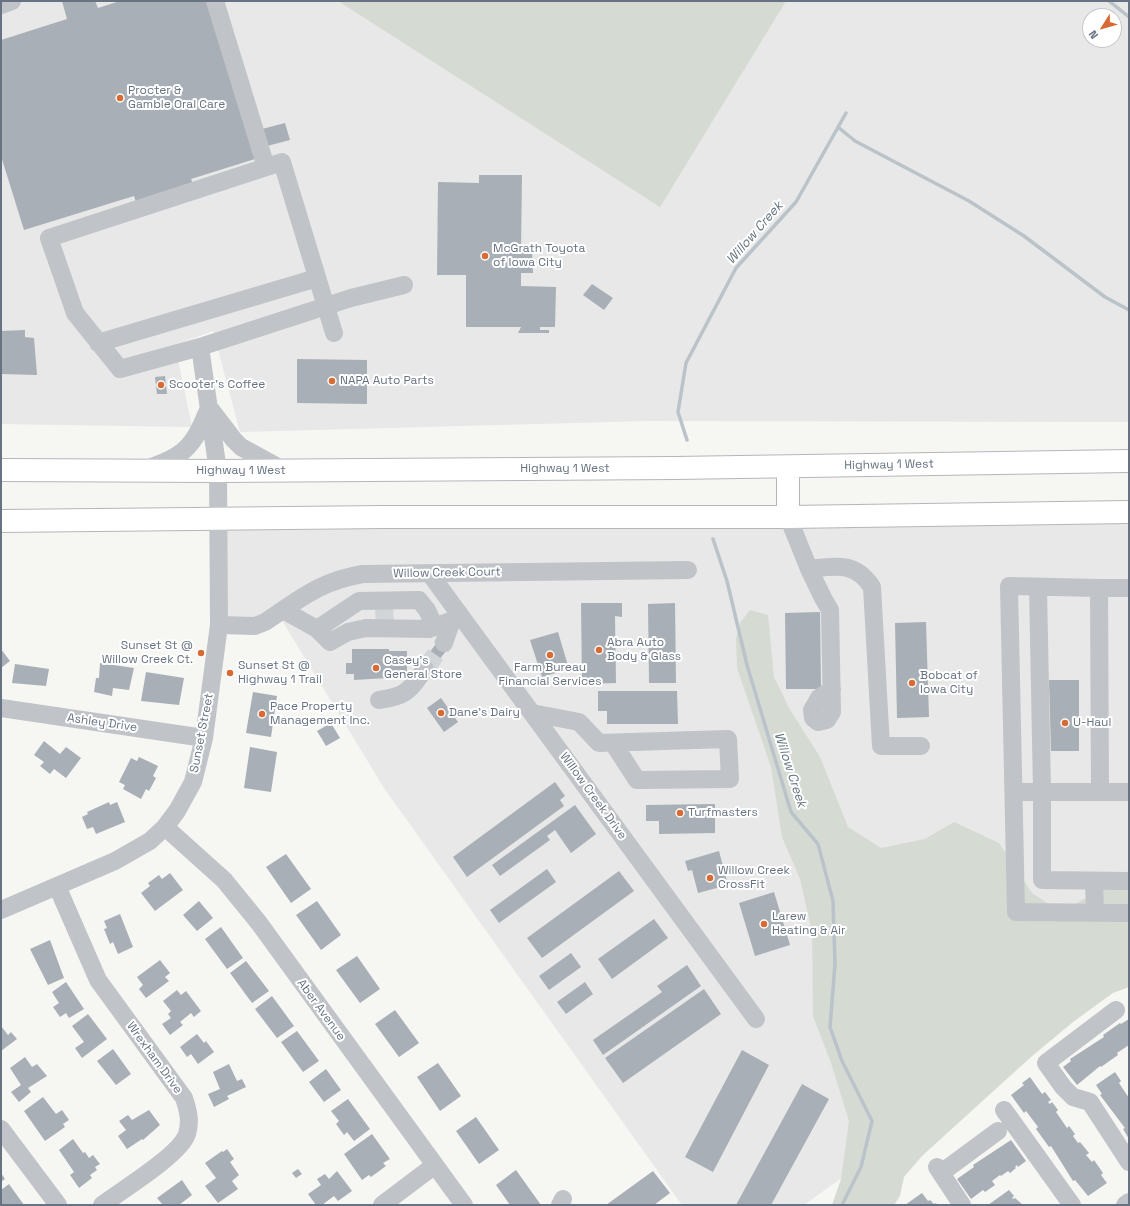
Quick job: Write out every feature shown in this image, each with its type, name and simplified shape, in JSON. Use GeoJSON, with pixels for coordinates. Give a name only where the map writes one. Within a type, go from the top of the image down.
{"type":"FeatureCollection","features":[{"type":"Feature","properties":{"kind":"main road","name":"Highway 1 West"},"geometry":{"type":"LineString","coordinates":[[1,470],[285,471],[788,467],[1129,461]]}},
{"type":"Feature","properties":{"kind":"main road"},"geometry":{"type":"LineString","coordinates":[[788,467],[788,517]]}},
{"type":"Feature","properties":{"kind":"main road"},"geometry":{"type":"LineString","coordinates":[[1,521],[788,517],[1129,512]]}},
{"type":"Feature","properties":{"kind":"street"},"geometry":{"type":"LineString","coordinates":[[1,4],[12,1]]}},
{"type":"Feature","properties":{"kind":"street"},"geometry":{"type":"LineString","coordinates":[[215,1],[266,167]]}},
{"type":"Feature","properties":{"kind":"street"},"geometry":{"type":"LineString","coordinates":[[334,333],[326,306],[317,278],[282,162],[49,238],[75,313],[120,369],[200,347],[326,306],[404,285]]}},
{"type":"Feature","properties":{"kind":"street"},"geometry":{"type":"LineString","coordinates":[[98,343],[317,278]]}},
{"type":"Feature","properties":{"kind":"street","name":"Sunset Street"},"geometry":{"type":"LineString","coordinates":[[1,910],[133,852],[150,841],[165,827],[187,796],[193,782],[204,738],[219,625],[218,471],[200,347]]}},
{"type":"Feature","properties":{"kind":"street"},"geometry":{"type":"LineString","coordinates":[[209,408],[226,431],[241,447],[285,471]]}},
{"type":"Feature","properties":{"kind":"street"},"geometry":{"type":"LineString","coordinates":[[143,471],[179,454],[184,450],[199,431],[209,408]]}},
{"type":"Feature","properties":{"kind":"street"},"geometry":{"type":"LineString","coordinates":[[788,517],[822,598],[830,610],[832,689]]}},
{"type":"Feature","properties":{"kind":"street"},"geometry":{"type":"LineString","coordinates":[[809,569],[839,566],[852,568],[866,579],[872,587],[881,746],[921,746]]}},
{"type":"Feature","properties":{"kind":"street","name":"Willow Creek Court"},"geometry":{"type":"LineString","coordinates":[[219,625],[256,626],[265,622],[306,594],[333,580],[363,574],[688,570]]}},
{"type":"Feature","properties":{"kind":"street"},"geometry":{"type":"LineString","coordinates":[[383,574],[384,603]]}},
{"type":"Feature","properties":{"kind":"street","name":"Willow Creek Drive"},"geometry":{"type":"LineString","coordinates":[[430,574],[457,619],[532,713],[756,1019]]}},
{"type":"Feature","properties":{"kind":"street"},"geometry":{"type":"LineString","coordinates":[[1129,588],[1009,586],[1016,912],[1129,913]]}},
{"type":"Feature","properties":{"kind":"street"},"geometry":{"type":"LineString","coordinates":[[1038,587],[1042,791],[1042,880]]}},
{"type":"Feature","properties":{"kind":"street"},"geometry":{"type":"LineString","coordinates":[[1099,588],[1100,792]]}},
{"type":"Feature","properties":{"kind":"street"},"geometry":{"type":"LineString","coordinates":[[317,630],[358,601],[384,603],[419,600],[435,627]]}},
{"type":"Feature","properties":{"kind":"street"},"geometry":{"type":"LineString","coordinates":[[283,610],[317,630],[330,642],[348,632],[366,628],[424,630],[457,619]]}},
{"type":"Feature","properties":{"kind":"street"},"geometry":{"type":"LineString","coordinates":[[444,644],[457,619]]}},
{"type":"Feature","properties":{"kind":"street"},"geometry":{"type":"LineString","coordinates":[[379,700],[398,697],[412,687],[426,669]]}},
{"type":"Feature","properties":{"kind":"street"},"geometry":{"type":"LineString","coordinates":[[1012,707],[1040,707]]}},
{"type":"Feature","properties":{"kind":"street","name":"Ashley Drive"},"geometry":{"type":"LineString","coordinates":[[1,708],[204,738]]}},
{"type":"Feature","properties":{"kind":"street"},"geometry":{"type":"LineString","coordinates":[[532,713],[579,722],[598,743],[728,740],[730,779],[637,780],[613,743]]}},
{"type":"Feature","properties":{"kind":"street"},"geometry":{"type":"LineString","coordinates":[[1014,792],[1129,792]]}},
{"type":"Feature","properties":{"kind":"street","name":"Aber Avenue"},"geometry":{"type":"LineString","coordinates":[[165,827],[224,880],[259,923],[464,1205]]}},
{"type":"Feature","properties":{"kind":"street"},"geometry":{"type":"LineString","coordinates":[[1016,882],[1042,880],[1129,881]]}},
{"type":"Feature","properties":{"kind":"street"},"geometry":{"type":"LineString","coordinates":[[1094,881],[1095,913]]}},
{"type":"Feature","properties":{"kind":"street","name":"Wrexham Drive"},"geometry":{"type":"LineString","coordinates":[[57,886],[98,980],[184,1098],[190,1118],[187,1135],[176,1150],[102,1205]]}},
{"type":"Feature","properties":{"kind":"street"},"geometry":{"type":"LineString","coordinates":[[1116,1010],[1046,1063],[1063,1087],[1073,1097],[1090,1102],[1129,1162]]}},
{"type":"Feature","properties":{"kind":"street"},"geometry":{"type":"LineString","coordinates":[[1004,1110],[1072,1205]]}},
{"type":"Feature","properties":{"kind":"street"},"geometry":{"type":"LineString","coordinates":[[1,1129],[58,1205]]}},
{"type":"Feature","properties":{"kind":"street"},"geometry":{"type":"LineString","coordinates":[[962,1205],[939,1170],[998,1131]]}},
{"type":"Feature","properties":{"kind":"street"},"geometry":{"type":"LineString","coordinates":[[382,1205],[435,1165]]}},
{"type":"Feature","properties":{"kind":"street"},"geometry":{"type":"LineString","coordinates":[[1125,1205],[1129,1202]]}},
{"type":"Feature","properties":{"kind":"shaded area"},"geometry":{"type":"Polygon","coordinates":[[[1,1],[1129,1],[1129,422],[646,421],[240,432],[213,331],[175,345],[192,427],[1,424],[1,1]]]}},
{"type":"Feature","properties":{"kind":"shaded area"},"geometry":{"type":"Polygon","coordinates":[[[338,1],[786,1],[660,207],[338,1]]]}},
{"type":"Feature","properties":{"kind":"shaded area"},"geometry":{"type":"Polygon","coordinates":[[[1129,523],[1129,970],[804,1205],[682,1205],[384,788],[278,614],[219,625],[219,530],[1129,523]]]}},
{"type":"Feature","properties":{"kind":"shaded area"},"geometry":{"type":"Polygon","coordinates":[[[750,610],[768,615],[774,677],[789,708],[820,757],[848,827],[881,848],[925,839],[954,822],[999,843],[1032,893],[1061,912],[1103,888],[1129,887],[1129,987],[1113,993],[1073,1022],[1031,1057],[922,1156],[904,1177],[900,1196],[894,1205],[832,1205],[841,1179],[849,1121],[831,1063],[813,1016],[812,932],[800,879],[782,837],[771,767],[737,668],[736,638],[740,623],[750,610]]]}},
{"type":"Feature","properties":{"kind":"building","name":"Procter & Gamble Oral Care"},"geometry":{"type":"Polygon","coordinates":[[[62,1],[95,1],[98,8],[120,1],[209,1],[258,158],[191,179],[193,184],[136,202],[134,196],[24,230],[1,156],[1,40],[67,19],[62,1]]]}},
{"type":"Feature","properties":{"kind":"building"},"geometry":{"type":"Polygon","coordinates":[[[285,123],[290,140],[267,146],[262,129],[285,123]]]}},
{"type":"Feature","properties":{"kind":"building","name":"McGrath Toyota of Iowa City"},"geometry":{"type":"Polygon","coordinates":[[[479,175],[522,175],[521,251],[532,250],[533,273],[521,273],[521,286],[556,287],[555,327],[540,327],[540,330],[549,330],[549,333],[518,333],[521,327],[466,327],[466,275],[437,275],[438,182],[479,183],[479,175]]]}},
{"type":"Feature","properties":{"kind":"building"},"geometry":{"type":"Polygon","coordinates":[[[592,284],[613,298],[604,310],[583,295],[592,284]]]}},
{"type":"Feature","properties":{"kind":"building"},"geometry":{"type":"Polygon","coordinates":[[[25,330],[25,337],[34,338],[37,375],[1,374],[1,331],[25,330]]]}},
{"type":"Feature","properties":{"kind":"building","name":"NAPA Auto Parts"},"geometry":{"type":"Polygon","coordinates":[[[297,359],[367,360],[367,404],[297,403],[297,359]]]}},
{"type":"Feature","properties":{"kind":"building","name":"Scooter's Coffee"},"geometry":{"type":"Polygon","coordinates":[[[165,376],[167,394],[157,394],[155,377],[165,376]]]}},
{"type":"Feature","properties":{"kind":"building","name":"Abra Auto Body & Glass"},"geometry":{"type":"Polygon","coordinates":[[[581,603],[622,603],[622,617],[615,616],[616,683],[582,684],[581,603]]]}},
{"type":"Feature","properties":{"kind":"building"},"geometry":{"type":"Polygon","coordinates":[[[675,603],[676,683],[649,683],[648,604],[675,603]]]}},
{"type":"Feature","properties":{"kind":"building"},"geometry":{"type":"Polygon","coordinates":[[[820,612],[821,689],[786,689],[785,613],[820,612]]]}},
{"type":"Feature","properties":{"kind":"building","name":"Bobcat of Iowa City"},"geometry":{"type":"Polygon","coordinates":[[[926,622],[929,717],[897,718],[895,623],[926,622]]]}},
{"type":"Feature","properties":{"kind":"building","name":"Farm Bureau Financial Services"},"geometry":{"type":"Polygon","coordinates":[[[558,632],[569,669],[542,677],[530,640],[558,632]]]}},
{"type":"Feature","properties":{"kind":"building"},"geometry":{"type":"Polygon","coordinates":[[[439,640],[449,647],[439,660],[441,662],[433,674],[420,665],[439,640]]]}},
{"type":"Feature","properties":{"kind":"building"},"geometry":{"type":"Polygon","coordinates":[[[1,649],[10,661],[1,668],[1,649]]]}},
{"type":"Feature","properties":{"kind":"building","name":"Casey's General Store"},"geometry":{"type":"Polygon","coordinates":[[[352,649],[389,649],[389,651],[407,651],[407,673],[387,673],[387,678],[354,680],[354,674],[346,674],[346,663],[352,663],[352,649]]]}},
{"type":"Feature","properties":{"kind":"building"},"geometry":{"type":"Polygon","coordinates":[[[100,663],[134,668],[129,690],[113,688],[112,696],[94,692],[96,678],[99,678],[100,663]]]}},
{"type":"Feature","properties":{"kind":"building"},"geometry":{"type":"Polygon","coordinates":[[[15,664],[49,669],[46,686],[12,683],[15,664]]]}},
{"type":"Feature","properties":{"kind":"building"},"geometry":{"type":"Polygon","coordinates":[[[146,672],[184,678],[179,705],[141,701],[146,672]]]}},
{"type":"Feature","properties":{"kind":"building","name":"U-Haul"},"geometry":{"type":"Polygon","coordinates":[[[1049,680],[1079,680],[1079,751],[1051,751],[1049,680]]]}},
{"type":"Feature","properties":{"kind":"building"},"geometry":{"type":"Polygon","coordinates":[[[598,691],[677,691],[678,724],[607,724],[607,711],[598,711],[598,691]]]}},
{"type":"Feature","properties":{"kind":"building","name":"Pace Property Management Inc."},"geometry":{"type":"Polygon","coordinates":[[[253,692],[277,696],[271,737],[246,733],[253,692]]]}},
{"type":"Feature","properties":{"kind":"building","name":"Dane's Dairy"},"geometry":{"type":"Polygon","coordinates":[[[441,698],[458,722],[444,732],[427,708],[441,698]]]}},
{"type":"Feature","properties":{"kind":"building"},"geometry":{"type":"Polygon","coordinates":[[[331,723],[340,738],[326,746],[317,731],[331,723]]]}},
{"type":"Feature","properties":{"kind":"building"},"geometry":{"type":"Polygon","coordinates":[[[44,741],[60,754],[66,747],[81,758],[66,778],[54,769],[50,774],[40,766],[44,762],[34,755],[44,741]]]}},
{"type":"Feature","properties":{"kind":"building"},"geometry":{"type":"Polygon","coordinates":[[[250,747],[277,752],[271,792],[244,788],[250,747]]]}},
{"type":"Feature","properties":{"kind":"building"},"geometry":{"type":"Polygon","coordinates":[[[139,757],[158,766],[153,776],[156,778],[149,791],[146,789],[141,799],[123,789],[125,785],[119,782],[131,758],[137,761],[139,757]]]}},
{"type":"Feature","properties":{"kind":"building"},"geometry":{"type":"Polygon","coordinates":[[[555,782],[565,796],[560,800],[564,806],[467,877],[453,857],[555,782]]]}},
{"type":"Feature","properties":{"kind":"building"},"geometry":{"type":"Polygon","coordinates":[[[109,802],[110,805],[117,802],[125,822],[96,834],[93,827],[87,829],[82,817],[88,814],[87,812],[109,802]]]}},
{"type":"Feature","properties":{"kind":"building","name":"Turfmasters"},"geometry":{"type":"Polygon","coordinates":[[[715,804],[715,833],[659,834],[659,821],[646,821],[646,805],[715,804]]]}},
{"type":"Feature","properties":{"kind":"building"},"geometry":{"type":"Polygon","coordinates":[[[575,805],[596,834],[571,853],[555,830],[547,836],[550,840],[500,876],[492,865],[575,805]]]}},
{"type":"Feature","properties":{"kind":"building","name":"Willow Creek CrossFit"},"geometry":{"type":"Polygon","coordinates":[[[719,851],[728,885],[698,893],[692,870],[688,871],[685,861],[719,851]]]}},
{"type":"Feature","properties":{"kind":"building"},"geometry":{"type":"Polygon","coordinates":[[[286,854],[311,889],[291,903],[266,867],[286,854]]]}},
{"type":"Feature","properties":{"kind":"building"},"geometry":{"type":"Polygon","coordinates":[[[547,869],[556,882],[499,923],[490,910],[547,869]]]}},
{"type":"Feature","properties":{"kind":"building"},"geometry":{"type":"Polygon","coordinates":[[[619,871],[634,891],[542,958],[527,938],[619,871]]]}},
{"type":"Feature","properties":{"kind":"building"},"geometry":{"type":"Polygon","coordinates":[[[170,873],[183,890],[155,911],[141,893],[150,886],[148,883],[159,875],[162,879],[170,873]]]}},
{"type":"Feature","properties":{"kind":"building","name":"Larew Heating & Air"},"geometry":{"type":"Polygon","coordinates":[[[774,892],[790,945],[755,956],[739,903],[774,892]]]}},
{"type":"Feature","properties":{"kind":"building"},"geometry":{"type":"Polygon","coordinates":[[[199,901],[213,918],[197,931],[183,915],[199,901]]]}},
{"type":"Feature","properties":{"kind":"building"},"geometry":{"type":"Polygon","coordinates":[[[317,901],[341,935],[321,950],[296,915],[317,901]]]}},
{"type":"Feature","properties":{"kind":"building"},"geometry":{"type":"Polygon","coordinates":[[[120,914],[133,947],[118,954],[113,942],[110,944],[104,929],[107,928],[104,921],[120,914]]]}},
{"type":"Feature","properties":{"kind":"building"},"geometry":{"type":"Polygon","coordinates":[[[654,919],[668,938],[612,979],[598,959],[654,919]]]}},
{"type":"Feature","properties":{"kind":"building"},"geometry":{"type":"Polygon","coordinates":[[[221,927],[243,958],[227,969],[205,939],[221,927]]]}},
{"type":"Feature","properties":{"kind":"building"},"geometry":{"type":"Polygon","coordinates":[[[50,940],[64,978],[48,985],[30,949],[50,940]]]}},
{"type":"Feature","properties":{"kind":"building"},"geometry":{"type":"Polygon","coordinates":[[[571,953],[581,967],[549,990],[539,976],[571,953]]]}},
{"type":"Feature","properties":{"kind":"building"},"geometry":{"type":"Polygon","coordinates":[[[357,956],[380,989],[360,1003],[336,970],[357,956]]]}},
{"type":"Feature","properties":{"kind":"building"},"geometry":{"type":"Polygon","coordinates":[[[160,960],[170,973],[165,977],[169,981],[146,998],[139,989],[143,985],[137,977],[160,960]]]}},
{"type":"Feature","properties":{"kind":"building"},"geometry":{"type":"Polygon","coordinates":[[[246,961],[269,991],[252,1003],[230,973],[246,961]]]}},
{"type":"Feature","properties":{"kind":"building"},"geometry":{"type":"Polygon","coordinates":[[[687,965],[701,986],[603,1055],[593,1040],[662,992],[657,986],[687,965]]]}},
{"type":"Feature","properties":{"kind":"building"},"geometry":{"type":"Polygon","coordinates":[[[66,982],[84,1009],[69,1018],[66,1013],[60,1017],[53,1007],[59,1003],[52,992],[66,982]]]}},
{"type":"Feature","properties":{"kind":"building"},"geometry":{"type":"Polygon","coordinates":[[[585,982],[593,994],[566,1014],[557,1002],[585,982]]]}},
{"type":"Feature","properties":{"kind":"building"},"geometry":{"type":"Polygon","coordinates":[[[704,989],[721,1014],[623,1083],[605,1058],[704,989]]]}},
{"type":"Feature","properties":{"kind":"building"},"geometry":{"type":"Polygon","coordinates":[[[177,990],[181,995],[186,991],[201,1011],[194,1017],[191,1013],[180,1022],[183,1025],[170,1035],[162,1024],[171,1018],[168,1014],[171,1011],[163,1001],[177,990]]]}},
{"type":"Feature","properties":{"kind":"building"},"geometry":{"type":"Polygon","coordinates":[[[272,996],[294,1026],[277,1038],[255,1009],[272,996]]]}},
{"type":"Feature","properties":{"kind":"building"},"geometry":{"type":"Polygon","coordinates":[[[395,1010],[419,1043],[399,1057],[375,1024],[395,1010]]]}},
{"type":"Feature","properties":{"kind":"building"},"geometry":{"type":"Polygon","coordinates":[[[88,1014],[107,1039],[82,1058],[75,1048],[84,1042],[72,1026],[88,1014]]]}},
{"type":"Feature","properties":{"kind":"building"},"geometry":{"type":"Polygon","coordinates":[[[1129,1019],[1129,1045],[1117,1053],[1118,1055],[1101,1067],[1100,1066],[1077,1085],[1063,1067],[1071,1061],[1070,1059],[1104,1037],[1103,1035],[1120,1023],[1121,1024],[1129,1019]]]}},
{"type":"Feature","properties":{"kind":"building"},"geometry":{"type":"Polygon","coordinates":[[[1,1026],[8,1035],[11,1032],[17,1039],[1,1051],[1,1026]]]}},
{"type":"Feature","properties":{"kind":"building"},"geometry":{"type":"Polygon","coordinates":[[[297,1031],[319,1061],[303,1072],[281,1042],[297,1031]]]}},
{"type":"Feature","properties":{"kind":"building"},"geometry":{"type":"Polygon","coordinates":[[[197,1034],[204,1043],[206,1041],[214,1052],[198,1064],[191,1054],[187,1057],[180,1047],[197,1034]]]}},
{"type":"Feature","properties":{"kind":"building"},"geometry":{"type":"Polygon","coordinates":[[[113,1049],[131,1074],[116,1085],[97,1061],[113,1049]]]}},
{"type":"Feature","properties":{"kind":"building"},"geometry":{"type":"Polygon","coordinates":[[[742,1050],[769,1065],[713,1172],[685,1157],[742,1050]]]}},
{"type":"Feature","properties":{"kind":"building"},"geometry":{"type":"Polygon","coordinates":[[[25,1057],[32,1067],[37,1064],[47,1076],[28,1088],[31,1092],[19,1102],[11,1092],[21,1085],[10,1068],[25,1057]]]}},
{"type":"Feature","properties":{"kind":"building"},"geometry":{"type":"Polygon","coordinates":[[[438,1063],[461,1096],[440,1111],[417,1077],[438,1063]]]}},
{"type":"Feature","properties":{"kind":"building"},"geometry":{"type":"Polygon","coordinates":[[[229,1064],[237,1081],[242,1079],[246,1087],[227,1096],[229,1099],[214,1107],[208,1094],[220,1089],[213,1072],[229,1064]]]}},
{"type":"Feature","properties":{"kind":"building"},"geometry":{"type":"Polygon","coordinates":[[[326,1069],[341,1090],[324,1102],[309,1082],[326,1069]]]}},
{"type":"Feature","properties":{"kind":"building"},"geometry":{"type":"Polygon","coordinates":[[[1115,1072],[1121,1081],[1119,1083],[1129,1098],[1129,1139],[1123,1129],[1125,1128],[1100,1095],[1102,1094],[1096,1085],[1115,1072]]]}},
{"type":"Feature","properties":{"kind":"building"},"geometry":{"type":"Polygon","coordinates":[[[1030,1077],[1042,1094],[1045,1092],[1051,1100],[1048,1102],[1050,1104],[1052,1102],[1058,1110],[1056,1112],[1067,1128],[1069,1126],[1075,1134],[1073,1136],[1078,1143],[1080,1142],[1089,1153],[1086,1155],[1092,1162],[1094,1160],[1103,1173],[1101,1175],[1107,1183],[1088,1196],[1075,1180],[1073,1181],[1051,1146],[1049,1147],[1036,1129],[1038,1127],[1026,1111],[1024,1113],[1011,1095],[1024,1085],[1022,1083],[1030,1077]]]}},
{"type":"Feature","properties":{"kind":"building"},"geometry":{"type":"Polygon","coordinates":[[[802,1084],[829,1099],[771,1205],[736,1205],[802,1084]]]}},
{"type":"Feature","properties":{"kind":"building"},"geometry":{"type":"Polygon","coordinates":[[[43,1097],[56,1114],[62,1110],[69,1120],[63,1124],[65,1127],[45,1141],[24,1111],[43,1097]]]}},
{"type":"Feature","properties":{"kind":"building"},"geometry":{"type":"Polygon","coordinates":[[[348,1099],[370,1129],[354,1141],[347,1132],[344,1135],[336,1124],[339,1121],[331,1111],[348,1099]]]}},
{"type":"Feature","properties":{"kind":"building"},"geometry":{"type":"Polygon","coordinates":[[[149,1110],[160,1125],[143,1140],[142,1139],[127,1149],[118,1136],[126,1130],[119,1121],[128,1115],[132,1120],[149,1110]]]}},
{"type":"Feature","properties":{"kind":"building"},"geometry":{"type":"Polygon","coordinates":[[[476,1117],[499,1150],[479,1164],[456,1131],[476,1117]]]}},
{"type":"Feature","properties":{"kind":"building"},"geometry":{"type":"Polygon","coordinates":[[[372,1134],[390,1159],[383,1163],[386,1166],[371,1177],[369,1175],[362,1180],[344,1154],[372,1134]]]}},
{"type":"Feature","properties":{"kind":"building"},"geometry":{"type":"Polygon","coordinates":[[[73,1139],[83,1153],[85,1152],[89,1158],[93,1155],[100,1164],[95,1167],[97,1170],[90,1175],[92,1178],[79,1188],[70,1175],[74,1172],[59,1150],[73,1139]]]}},
{"type":"Feature","properties":{"kind":"building"},"geometry":{"type":"Polygon","coordinates":[[[1011,1140],[1026,1161],[1018,1167],[1017,1165],[1015,1167],[1016,1168],[1010,1173],[1008,1171],[1001,1176],[1000,1175],[992,1181],[995,1185],[985,1192],[983,1190],[971,1199],[957,1179],[974,1167],[973,1165],[1011,1140]]]}},
{"type":"Feature","properties":{"kind":"building"},"geometry":{"type":"Polygon","coordinates":[[[227,1149],[234,1159],[230,1162],[239,1175],[232,1181],[238,1189],[218,1203],[205,1186],[216,1178],[205,1163],[227,1149]]]}},
{"type":"Feature","properties":{"kind":"building"},"geometry":{"type":"Polygon","coordinates":[[[298,1169],[302,1174],[296,1178],[292,1173],[298,1169]]]}},
{"type":"Feature","properties":{"kind":"building"},"geometry":{"type":"Polygon","coordinates":[[[516,1170],[541,1205],[510,1205],[496,1185],[516,1170]]]}},
{"type":"Feature","properties":{"kind":"building"},"geometry":{"type":"Polygon","coordinates":[[[337,1171],[352,1191],[338,1201],[334,1196],[322,1205],[316,1205],[308,1194],[321,1185],[317,1179],[325,1174],[329,1179],[337,1171]]]}},
{"type":"Feature","properties":{"kind":"building"},"geometry":{"type":"Polygon","coordinates":[[[653,1171],[670,1193],[654,1205],[606,1205],[653,1171]]]}},
{"type":"Feature","properties":{"kind":"building"},"geometry":{"type":"Polygon","coordinates":[[[1,1173],[5,1179],[1,1182],[1,1173]]]}},
{"type":"Feature","properties":{"kind":"building"},"geometry":{"type":"Polygon","coordinates":[[[182,1180],[192,1195],[179,1205],[163,1205],[157,1198],[182,1180]]]}},
{"type":"Feature","properties":{"kind":"building"},"geometry":{"type":"Polygon","coordinates":[[[9,1184],[24,1205],[1,1205],[1,1190],[9,1184]]]}},
{"type":"Feature","properties":{"kind":"building"},"geometry":{"type":"Polygon","coordinates":[[[1009,1190],[1014,1196],[1012,1198],[1015,1198],[1023,1205],[988,1205],[1009,1190]]]}},
{"type":"Feature","properties":{"kind":"building"},"geometry":{"type":"Polygon","coordinates":[[[922,1193],[928,1201],[930,1200],[937,1205],[905,1205],[922,1193]]]}},
{"type":"Feature","properties":{"kind":"waterway"},"geometry":{"type":"LineString","coordinates":[[1109,1],[1129,17]]}},
{"type":"Feature","properties":{"kind":"waterway","name":"Willow Creek"},"geometry":{"type":"LineString","coordinates":[[687,440],[678,412],[686,363],[736,268],[796,202],[846,113]]}},
{"type":"Feature","properties":{"kind":"waterway"},"geometry":{"type":"LineString","coordinates":[[838,127],[855,141],[969,201],[1024,236],[1105,297],[1129,310]]}},
{"type":"Feature","properties":{"kind":"waterway","name":"Willow Creek"},"geometry":{"type":"LineString","coordinates":[[713,539],[727,581],[747,665],[791,812],[818,844],[833,901],[835,964],[830,1027],[842,1061],[872,1121],[861,1167],[842,1205]]}},
{"type":"Feature","properties":{"kind":"tunnel"},"geometry":{"type":"LineString","coordinates":[[384,606],[385,627]]}},
{"type":"Feature","properties":{"kind":"tunnel"},"geometry":{"type":"LineString","coordinates":[[425,669],[444,643]]}},
{"type":"Feature","properties":{"kind":"place","name":"Procter & Gamble Oral Care"},"geometry":{"type":"Point","coordinates":[120,98]}},
{"type":"Feature","properties":{"kind":"place","name":"McGrath Toyota of Iowa City"},"geometry":{"type":"Point","coordinates":[485,256]}},
{"type":"Feature","properties":{"kind":"place","name":"NAPA Auto Parts"},"geometry":{"type":"Point","coordinates":[332,381]}},
{"type":"Feature","properties":{"kind":"place","name":"Scooter's Coffee"},"geometry":{"type":"Point","coordinates":[161,385]}},
{"type":"Feature","properties":{"kind":"place","name":"Abra Auto Body & Glass"},"geometry":{"type":"Point","coordinates":[599,650]}},
{"type":"Feature","properties":{"kind":"place","name":"Sunset St @ Willow Creek Ct."},"geometry":{"type":"Point","coordinates":[201,653]}},
{"type":"Feature","properties":{"kind":"place","name":"Farm Bureau Financial Services"},"geometry":{"type":"Point","coordinates":[550,655]}},
{"type":"Feature","properties":{"kind":"place","name":"Casey's General Store"},"geometry":{"type":"Point","coordinates":[376,668]}},
{"type":"Feature","properties":{"kind":"place","name":"Sunset St @ Highway 1 Trail"},"geometry":{"type":"Point","coordinates":[230,673]}},
{"type":"Feature","properties":{"kind":"place","name":"Bobcat of Iowa City"},"geometry":{"type":"Point","coordinates":[912,683]}},
{"type":"Feature","properties":{"kind":"place","name":"Dane's Dairy"},"geometry":{"type":"Point","coordinates":[441,713]}},
{"type":"Feature","properties":{"kind":"place","name":"Pace Property Management Inc."},"geometry":{"type":"Point","coordinates":[262,714]}},
{"type":"Feature","properties":{"kind":"place","name":"U-Haul"},"geometry":{"type":"Point","coordinates":[1065,723]}},
{"type":"Feature","properties":{"kind":"place","name":"Turfmasters"},"geometry":{"type":"Point","coordinates":[680,813]}},
{"type":"Feature","properties":{"kind":"place","name":"Willow Creek CrossFit"},"geometry":{"type":"Point","coordinates":[710,878]}},
{"type":"Feature","properties":{"kind":"place","name":"Larew Heating & Air"},"geometry":{"type":"Point","coordinates":[764,924]}}]}
